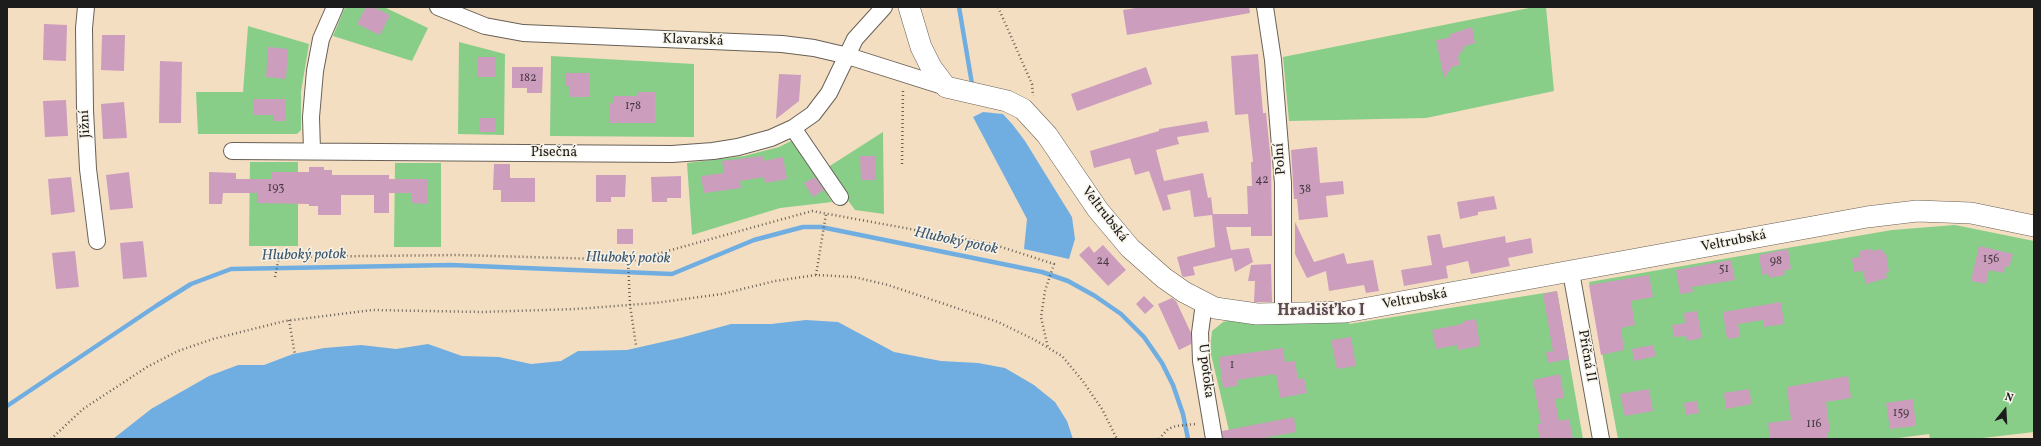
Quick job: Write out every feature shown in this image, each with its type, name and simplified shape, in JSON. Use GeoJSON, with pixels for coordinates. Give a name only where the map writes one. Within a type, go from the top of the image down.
{"type":"FeatureCollection","features":[{"type":"Feature","properties":{"kind":"street","name":"Jižní"},"geometry":{"type":"LineString","coordinates":[[86,7],[84,28],[85,110],[88,169],[97,241]]}},
{"type":"Feature","properties":{"kind":"street"},"geometry":{"type":"LineString","coordinates":[[312,151],[311,117],[315,71],[321,39],[334,7]]}},
{"type":"Feature","properties":{"kind":"street","name":"Klavarská"},"geometry":{"type":"LineString","coordinates":[[438,7],[485,26],[523,33],[782,44],[848,56],[946,87]]}},
{"type":"Feature","properties":{"kind":"street","name":"Písečná"},"geometry":{"type":"LineString","coordinates":[[232,151],[672,154],[713,151],[738,147],[771,138],[793,128],[813,114],[829,93],[855,39],[884,7]]}},
{"type":"Feature","properties":{"kind":"street"},"geometry":{"type":"LineString","coordinates":[[909,7],[921,47],[931,67],[946,87]]}},
{"type":"Feature","properties":{"kind":"street","name":"Polní"},"geometry":{"type":"LineString","coordinates":[[1266,7],[1274,60],[1283,183],[1283,313]]}},
{"type":"Feature","properties":{"kind":"street","name":"Veltrubská"},"geometry":{"type":"LineString","coordinates":[[946,87],[1007,101],[1023,109],[1047,134],[1098,210],[1130,248],[1164,278],[1204,303],[1215,308],[1234,312],[1257,314],[1346,312],[1867,217],[1917,211],[1970,213],[2034,226]]}},
{"type":"Feature","properties":{"kind":"street"},"geometry":{"type":"LineString","coordinates":[[793,128],[840,197]]}},
{"type":"Feature","properties":{"kind":"street","name":"Příčná II"},"geometry":{"type":"LineString","coordinates":[[1571,272],[1601,439]]}},
{"type":"Feature","properties":{"kind":"street","name":"U potoka"},"geometry":{"type":"LineString","coordinates":[[1204,303],[1200,333],[1202,361],[1214,439]]}},
{"type":"Feature","properties":{"kind":"path"},"geometry":{"type":"LineString","coordinates":[[998,7],[1032,84],[1036,121]]}},
{"type":"Feature","properties":{"kind":"path"},"geometry":{"type":"LineString","coordinates":[[902,164],[903,73]]}},
{"type":"Feature","properties":{"kind":"path"},"geometry":{"type":"LineString","coordinates":[[275,278],[279,257],[458,255],[635,260],[812,211],[826,215],[992,244],[1054,264],[1045,290],[1042,317],[1048,348]]}},
{"type":"Feature","properties":{"kind":"path"},"geometry":{"type":"LineString","coordinates":[[816,275],[826,215]]}},
{"type":"Feature","properties":{"kind":"path"},"geometry":{"type":"LineString","coordinates":[[628,260],[630,305],[636,344]]}},
{"type":"Feature","properties":{"kind":"path"},"geometry":{"type":"LineString","coordinates":[[51,439],[83,409],[147,367],[178,351],[213,339],[289,320],[372,310],[482,312],[630,305],[722,294],[775,281],[816,275],[854,277],[888,285],[998,322],[1048,348],[1062,356],[1082,380],[1102,409],[1117,439]]}},
{"type":"Feature","properties":{"kind":"path"},"geometry":{"type":"LineString","coordinates":[[289,320],[295,355]]}},
{"type":"Feature","properties":{"kind":"path"},"geometry":{"type":"LineString","coordinates":[[1159,439],[1168,429],[1176,426],[1194,425]]}},
{"type":"Feature","properties":{"kind":"green space"},"geometry":{"type":"Polygon","coordinates":[[[345,7],[384,7],[428,28],[412,61],[333,36],[345,7]]]}},
{"type":"Feature","properties":{"kind":"green space"},"geometry":{"type":"Polygon","coordinates":[[[1534,7],[1546,7],[1554,91],[1426,118],[1289,121],[1283,57],[1534,7]]]}},
{"type":"Feature","properties":{"kind":"green space"},"geometry":{"type":"Polygon","coordinates":[[[248,26],[309,44],[301,92],[301,130],[297,134],[198,134],[196,92],[243,92],[248,26]]]}},
{"type":"Feature","properties":{"kind":"green space"},"geometry":{"type":"Polygon","coordinates":[[[459,42],[505,54],[504,135],[458,134],[459,42]]]}},
{"type":"Feature","properties":{"kind":"green space"},"geometry":{"type":"Polygon","coordinates":[[[551,56],[694,64],[694,137],[550,136],[551,56]]]}},
{"type":"Feature","properties":{"kind":"green space"},"geometry":{"type":"Polygon","coordinates":[[[883,132],[884,214],[855,210],[825,169],[883,132]]]}},
{"type":"Feature","properties":{"kind":"green space"},"geometry":{"type":"Polygon","coordinates":[[[793,140],[832,202],[780,208],[692,235],[687,163],[744,156],[779,147],[793,140]]]}},
{"type":"Feature","properties":{"kind":"green space"},"geometry":{"type":"Polygon","coordinates":[[[250,162],[298,162],[298,246],[249,246],[250,162]]]}},
{"type":"Feature","properties":{"kind":"green space"},"geometry":{"type":"Polygon","coordinates":[[[395,163],[441,163],[441,247],[394,247],[395,163]]]}},
{"type":"Feature","properties":{"kind":"green space"},"geometry":{"type":"Polygon","coordinates":[[[1955,225],[2034,241],[2034,432],[1974,439],[1930,439],[1929,434],[1891,439],[1618,439],[1589,282],[1892,230],[1955,225]]]}},
{"type":"Feature","properties":{"kind":"green space"},"geometry":{"type":"Polygon","coordinates":[[[1557,291],[1583,439],[1231,439],[1210,350],[1212,331],[1223,322],[1231,320],[1348,319],[1349,324],[1557,291]]]}},
{"type":"Feature","properties":{"kind":"water"},"geometry":{"type":"Polygon","coordinates":[[[983,112],[1003,114],[1013,125],[1025,141],[1072,217],[1075,239],[1069,259],[1024,249],[1027,219],[973,117],[983,112]]]}},
{"type":"Feature","properties":{"kind":"water"},"geometry":{"type":"Polygon","coordinates":[[[806,320],[838,322],[894,352],[941,361],[978,363],[1005,368],[1034,385],[1055,402],[1067,421],[1073,439],[113,439],[151,409],[209,376],[238,365],[264,365],[293,354],[324,348],[361,345],[396,349],[428,344],[462,356],[499,357],[531,364],[561,361],[578,351],[627,350],[680,338],[731,324],[771,324],[806,320]]]}},
{"type":"Feature","properties":{"kind":"building"},"geometry":{"type":"Polygon","coordinates":[[[366,7],[373,7],[390,15],[380,35],[357,24],[366,7]]]}},
{"type":"Feature","properties":{"kind":"building"},"geometry":{"type":"Polygon","coordinates":[[[1142,7],[1249,7],[1250,13],[1127,35],[1123,10],[1142,7]]]}},
{"type":"Feature","properties":{"kind":"building"},"geometry":{"type":"Polygon","coordinates":[[[44,24],[67,25],[66,61],[43,60],[44,24]]]}},
{"type":"Feature","properties":{"kind":"building"},"geometry":{"type":"Polygon","coordinates":[[[1472,27],[1475,43],[1465,46],[1458,57],[1460,65],[1452,67],[1444,78],[1436,40],[1448,38],[1451,34],[1472,27]]]}},
{"type":"Feature","properties":{"kind":"building"},"geometry":{"type":"Polygon","coordinates":[[[102,35],[125,35],[124,71],[101,70],[102,35]]]}},
{"type":"Feature","properties":{"kind":"building"},"geometry":{"type":"Polygon","coordinates":[[[268,47],[288,49],[286,79],[266,77],[268,47]]]}},
{"type":"Feature","properties":{"kind":"building"},"geometry":{"type":"Polygon","coordinates":[[[1258,54],[1263,113],[1266,113],[1271,161],[1272,236],[1251,236],[1251,227],[1226,227],[1231,250],[1249,248],[1253,262],[1235,272],[1232,258],[1193,267],[1195,275],[1184,277],[1182,276],[1177,257],[1215,247],[1212,215],[1194,217],[1190,190],[1167,195],[1171,209],[1163,211],[1149,171],[1135,175],[1130,158],[1094,168],[1090,151],[1159,131],[1159,129],[1207,121],[1209,132],[1177,137],[1179,144],[1156,150],[1164,181],[1203,173],[1208,198],[1211,197],[1213,214],[1248,214],[1247,186],[1252,186],[1251,162],[1253,162],[1248,114],[1235,115],[1231,56],[1258,54]]]}},
{"type":"Feature","properties":{"kind":"building"},"geometry":{"type":"Polygon","coordinates":[[[478,57],[496,57],[496,77],[477,77],[478,57]]]}},
{"type":"Feature","properties":{"kind":"building"},"geometry":{"type":"Polygon","coordinates":[[[160,61],[182,62],[181,123],[159,123],[160,61]]]}},
{"type":"Feature","properties":{"kind":"building"},"geometry":{"type":"Polygon","coordinates":[[[512,67],[543,67],[542,93],[527,93],[527,88],[512,88],[512,67]]]}},
{"type":"Feature","properties":{"kind":"building"},"geometry":{"type":"Polygon","coordinates":[[[1146,67],[1152,84],[1077,111],[1071,94],[1146,67]]]}},
{"type":"Feature","properties":{"kind":"building"},"geometry":{"type":"Polygon","coordinates":[[[565,73],[589,73],[589,97],[569,97],[569,86],[565,86],[565,73]]]}},
{"type":"Feature","properties":{"kind":"building"},"geometry":{"type":"Polygon","coordinates":[[[779,74],[801,75],[799,101],[776,119],[779,74]]]}},
{"type":"Feature","properties":{"kind":"building"},"geometry":{"type":"Polygon","coordinates":[[[638,92],[655,92],[655,123],[609,123],[609,103],[613,103],[614,96],[638,96],[638,92]]]}},
{"type":"Feature","properties":{"kind":"building"},"geometry":{"type":"Polygon","coordinates":[[[253,99],[285,99],[285,121],[273,121],[273,115],[253,115],[253,99]]]}},
{"type":"Feature","properties":{"kind":"building"},"geometry":{"type":"Polygon","coordinates":[[[66,100],[68,136],[45,137],[43,101],[66,100]]]}},
{"type":"Feature","properties":{"kind":"building"},"geometry":{"type":"Polygon","coordinates":[[[124,102],[127,138],[103,139],[101,104],[124,102]]]}},
{"type":"Feature","properties":{"kind":"building"},"geometry":{"type":"Polygon","coordinates":[[[480,118],[496,118],[496,132],[480,132],[480,118]]]}},
{"type":"Feature","properties":{"kind":"building"},"geometry":{"type":"Polygon","coordinates":[[[1317,147],[1320,183],[1343,181],[1344,194],[1326,196],[1328,217],[1299,220],[1297,199],[1294,199],[1291,150],[1317,147]]]}},
{"type":"Feature","properties":{"kind":"building"},"geometry":{"type":"Polygon","coordinates":[[[763,156],[763,161],[783,157],[787,179],[765,183],[764,177],[740,181],[741,188],[704,193],[701,176],[724,173],[722,161],[763,156]]]}},
{"type":"Feature","properties":{"kind":"building"},"geometry":{"type":"Polygon","coordinates":[[[860,156],[876,156],[876,180],[861,180],[860,156]]]}},
{"type":"Feature","properties":{"kind":"building"},"geometry":{"type":"Polygon","coordinates":[[[494,164],[510,164],[510,178],[535,178],[535,202],[501,202],[501,190],[493,190],[494,164]]]}},
{"type":"Feature","properties":{"kind":"building"},"geometry":{"type":"Polygon","coordinates":[[[309,167],[324,167],[324,170],[332,170],[332,175],[389,175],[389,179],[428,179],[427,204],[412,203],[412,193],[389,193],[389,213],[374,213],[374,195],[341,195],[341,215],[318,215],[318,206],[309,206],[309,204],[257,203],[257,193],[223,193],[222,204],[209,204],[209,172],[236,173],[236,179],[272,179],[272,172],[309,172],[309,167]]]}},
{"type":"Feature","properties":{"kind":"building"},"geometry":{"type":"Polygon","coordinates":[[[129,172],[133,208],[110,210],[106,175],[129,172]]]}},
{"type":"Feature","properties":{"kind":"building"},"geometry":{"type":"Polygon","coordinates":[[[596,175],[626,175],[625,197],[611,197],[611,202],[596,202],[596,175]]]}},
{"type":"Feature","properties":{"kind":"building"},"geometry":{"type":"Polygon","coordinates":[[[681,176],[681,198],[667,198],[667,202],[652,202],[651,177],[681,176]]]}},
{"type":"Feature","properties":{"kind":"building"},"geometry":{"type":"Polygon","coordinates":[[[71,177],[75,212],[51,215],[48,179],[71,177]]]}},
{"type":"Feature","properties":{"kind":"building"},"geometry":{"type":"Polygon","coordinates":[[[815,177],[824,190],[813,197],[804,183],[815,177]]]}},
{"type":"Feature","properties":{"kind":"building"},"geometry":{"type":"Polygon","coordinates":[[[1494,196],[1497,209],[1478,212],[1478,215],[1460,219],[1457,202],[1494,196]]]}},
{"type":"Feature","properties":{"kind":"building"},"geometry":{"type":"Polygon","coordinates":[[[1295,222],[1314,262],[1344,253],[1347,264],[1373,260],[1379,291],[1366,293],[1364,285],[1329,291],[1326,271],[1307,278],[1295,254],[1295,222]]]}},
{"type":"Feature","properties":{"kind":"building"},"geometry":{"type":"Polygon","coordinates":[[[617,229],[633,229],[633,244],[617,244],[617,229]]]}},
{"type":"Feature","properties":{"kind":"building"},"geometry":{"type":"Polygon","coordinates":[[[1440,234],[1443,248],[1505,236],[1506,243],[1531,238],[1533,253],[1508,258],[1510,266],[1471,274],[1468,261],[1446,266],[1448,278],[1404,286],[1401,270],[1432,265],[1427,236],[1440,234]]]}},
{"type":"Feature","properties":{"kind":"building"},"geometry":{"type":"Polygon","coordinates":[[[143,241],[147,277],[123,279],[120,243],[143,241]]]}},
{"type":"Feature","properties":{"kind":"building"},"geometry":{"type":"Polygon","coordinates":[[[1103,245],[1126,270],[1108,286],[1079,255],[1089,246],[1094,253],[1103,245]]]}},
{"type":"Feature","properties":{"kind":"building"},"geometry":{"type":"Polygon","coordinates":[[[1979,246],[2013,254],[2009,267],[2005,266],[2004,273],[1989,270],[1986,284],[1971,281],[1979,246]]]}},
{"type":"Feature","properties":{"kind":"building"},"geometry":{"type":"Polygon","coordinates":[[[1788,249],[1791,269],[1784,271],[1785,275],[1769,278],[1768,273],[1762,275],[1759,255],[1788,249]]]}},
{"type":"Feature","properties":{"kind":"building"},"geometry":{"type":"Polygon","coordinates":[[[1871,249],[1871,251],[1882,249],[1883,253],[1886,253],[1889,272],[1886,273],[1887,278],[1866,284],[1863,271],[1854,272],[1852,258],[1860,257],[1859,251],[1871,249]]]}},
{"type":"Feature","properties":{"kind":"building"},"geometry":{"type":"Polygon","coordinates":[[[75,251],[79,287],[56,289],[52,253],[75,251]]]}},
{"type":"Feature","properties":{"kind":"building"},"geometry":{"type":"Polygon","coordinates":[[[1731,260],[1735,280],[1692,287],[1693,292],[1680,294],[1676,270],[1731,260]]]}},
{"type":"Feature","properties":{"kind":"building"},"geometry":{"type":"Polygon","coordinates":[[[1271,264],[1272,302],[1254,302],[1255,281],[1248,281],[1251,265],[1271,264]]]}},
{"type":"Feature","properties":{"kind":"building"},"geometry":{"type":"Polygon","coordinates":[[[1649,275],[1653,297],[1631,301],[1635,325],[1621,328],[1624,350],[1601,355],[1589,285],[1649,275]]]}},
{"type":"Feature","properties":{"kind":"building"},"geometry":{"type":"Polygon","coordinates":[[[1557,291],[1569,359],[1548,363],[1546,352],[1553,351],[1543,294],[1557,291]]]}},
{"type":"Feature","properties":{"kind":"building"},"geometry":{"type":"Polygon","coordinates":[[[1144,296],[1154,306],[1145,314],[1136,304],[1144,296]]]}},
{"type":"Feature","properties":{"kind":"building"},"geometry":{"type":"Polygon","coordinates":[[[1172,298],[1176,301],[1191,333],[1191,344],[1179,350],[1158,304],[1172,298]]]}},
{"type":"Feature","properties":{"kind":"building"},"geometry":{"type":"Polygon","coordinates":[[[1781,302],[1784,324],[1764,327],[1763,320],[1738,324],[1740,337],[1727,339],[1723,312],[1781,302]]]}},
{"type":"Feature","properties":{"kind":"building"},"geometry":{"type":"Polygon","coordinates":[[[1697,311],[1702,338],[1687,341],[1686,336],[1674,337],[1672,325],[1685,323],[1684,313],[1697,311]]]}},
{"type":"Feature","properties":{"kind":"building"},"geometry":{"type":"Polygon","coordinates":[[[1476,319],[1480,346],[1458,350],[1457,345],[1436,349],[1432,330],[1457,325],[1464,323],[1464,321],[1476,319]]]}},
{"type":"Feature","properties":{"kind":"building"},"geometry":{"type":"Polygon","coordinates":[[[1351,337],[1356,366],[1337,369],[1331,340],[1351,337]]]}},
{"type":"Feature","properties":{"kind":"building"},"geometry":{"type":"Polygon","coordinates":[[[1653,345],[1656,356],[1634,361],[1632,349],[1653,345]]]}},
{"type":"Feature","properties":{"kind":"building"},"geometry":{"type":"Polygon","coordinates":[[[1283,348],[1285,362],[1295,361],[1298,379],[1304,378],[1307,393],[1280,398],[1276,374],[1237,380],[1237,386],[1223,388],[1219,357],[1283,348]]]}},
{"type":"Feature","properties":{"kind":"building"},"geometry":{"type":"Polygon","coordinates":[[[1560,374],[1564,398],[1555,399],[1559,421],[1569,419],[1573,439],[1540,439],[1537,424],[1541,424],[1533,380],[1560,374]]]}},
{"type":"Feature","properties":{"kind":"building"},"geometry":{"type":"Polygon","coordinates":[[[1848,376],[1851,398],[1826,402],[1830,432],[1827,432],[1828,439],[1770,439],[1768,423],[1791,420],[1787,387],[1848,376]]]}},
{"type":"Feature","properties":{"kind":"building"},"geometry":{"type":"Polygon","coordinates":[[[1649,389],[1653,411],[1625,416],[1620,394],[1649,389]]]}},
{"type":"Feature","properties":{"kind":"building"},"geometry":{"type":"Polygon","coordinates":[[[1749,389],[1752,404],[1726,409],[1724,393],[1749,389]]]}},
{"type":"Feature","properties":{"kind":"building"},"geometry":{"type":"Polygon","coordinates":[[[1913,399],[1916,426],[1890,429],[1886,403],[1913,399]]]}},
{"type":"Feature","properties":{"kind":"building"},"geometry":{"type":"Polygon","coordinates":[[[1697,401],[1699,413],[1686,415],[1684,403],[1697,401]]]}},
{"type":"Feature","properties":{"kind":"building"},"geometry":{"type":"Polygon","coordinates":[[[1294,417],[1296,432],[1258,439],[1223,439],[1222,431],[1294,417]]]}},
{"type":"Feature","properties":{"kind":"waterway"},"geometry":{"type":"LineString","coordinates":[[959,7],[972,84]]}},
{"type":"Feature","properties":{"kind":"waterway","name":"Hluboký potok"},"geometry":{"type":"LineString","coordinates":[[7,406],[191,284],[231,269],[451,265],[672,274],[754,240],[803,227],[821,227],[1042,272],[1068,281],[1095,296],[1121,314],[1144,337],[1162,363],[1173,385],[1183,414],[1188,439]]}},
{"type":"Feature","properties":{"kind":"district","name":"Hradišťko I"},"geometry":{"type":"Point","coordinates":[1321,312]}}]}
